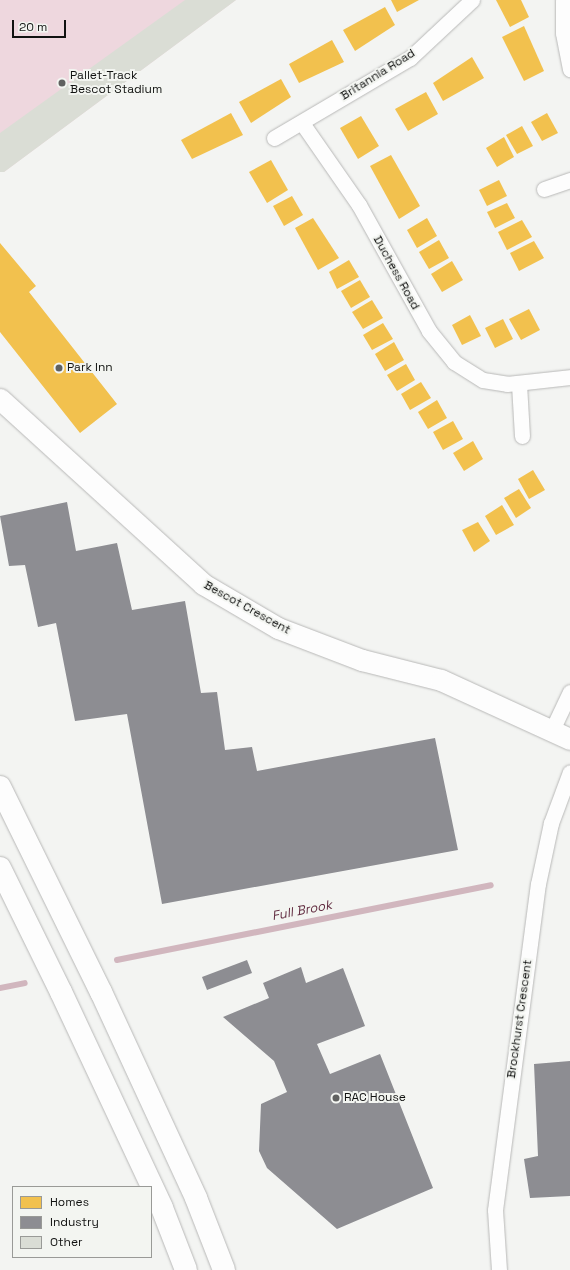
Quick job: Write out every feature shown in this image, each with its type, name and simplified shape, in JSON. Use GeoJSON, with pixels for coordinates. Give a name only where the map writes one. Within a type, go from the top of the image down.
{"type":"FeatureCollection","features":[{"type":"Feature","properties":{"kind":"highway"},"geometry":{"type":"LineString","coordinates":[[0,787],[130,1056],[196,1198],[224,1270]]}},
{"type":"Feature","properties":{"kind":"highway"},"geometry":{"type":"LineString","coordinates":[[0,868],[61,992],[152,1186]]}},
{"type":"Feature","properties":{"kind":"highway"},"geometry":{"type":"LineString","coordinates":[[152,1187],[186,1270]]}},
{"type":"Feature","properties":{"kind":"street","name":"Britannia Road"},"geometry":{"type":"LineString","coordinates":[[274,138],[302,123],[410,58],[472,0]]}},
{"type":"Feature","properties":{"kind":"street"},"geometry":{"type":"LineString","coordinates":[[563,0],[563,33],[570,68]]}},
{"type":"Feature","properties":{"kind":"street","name":"Duchess Road"},"geometry":{"type":"LineString","coordinates":[[302,123],[359,205],[429,331],[454,362],[483,380],[519,384],[570,377]]}},
{"type":"Feature","properties":{"kind":"street"},"geometry":{"type":"LineString","coordinates":[[544,189],[570,180]]}},
{"type":"Feature","properties":{"kind":"street"},"geometry":{"type":"LineString","coordinates":[[519,384],[522,436]]}},
{"type":"Feature","properties":{"kind":"street","name":"Bescot Crescent"},"geometry":{"type":"LineString","coordinates":[[0,400],[202,584],[278,628],[362,660],[441,680],[561,735],[570,692]]}},
{"type":"Feature","properties":{"kind":"street","name":"Brockhurst Crescent"},"geometry":{"type":"LineString","coordinates":[[499,1270],[495,1210],[538,884],[551,823],[570,772]]}},
{"type":"Feature","properties":{"kind":"shaded area","name":"Pallet-Track Bescot Stadium"},"geometry":{"type":"Polygon","coordinates":[[[0,0],[236,0],[4,172],[0,172],[0,0]]]}},
{"type":"Feature","properties":{"kind":"building: Homes"},"geometry":{"type":"Polygon","coordinates":[[[391,0],[419,0],[397,12],[391,0]]]}},
{"type":"Feature","properties":{"kind":"building: Homes"},"geometry":{"type":"Polygon","coordinates":[[[496,0],[521,0],[529,17],[510,27],[496,0]]]}},
{"type":"Feature","properties":{"kind":"building: Homes"},"geometry":{"type":"Polygon","coordinates":[[[385,7],[395,25],[355,51],[343,30],[385,7]]]}},
{"type":"Feature","properties":{"kind":"building: Homes"},"geometry":{"type":"Polygon","coordinates":[[[524,26],[544,71],[524,81],[502,37],[524,26]]]}},
{"type":"Feature","properties":{"kind":"building: Homes"},"geometry":{"type":"Polygon","coordinates":[[[332,40],[344,62],[299,83],[289,64],[332,40]]]}},
{"type":"Feature","properties":{"kind":"building: Homes"},"geometry":{"type":"Polygon","coordinates":[[[472,57],[484,78],[443,101],[433,83],[472,57]]]}},
{"type":"Feature","properties":{"kind":"building: Homes"},"geometry":{"type":"Polygon","coordinates":[[[281,79],[291,97],[251,123],[239,102],[281,79]]]}},
{"type":"Feature","properties":{"kind":"building: Homes"},"geometry":{"type":"Polygon","coordinates":[[[426,92],[438,114],[408,131],[395,109],[426,92]]]}},
{"type":"Feature","properties":{"kind":"building: Homes"},"geometry":{"type":"Polygon","coordinates":[[[231,113],[243,135],[192,159],[181,140],[231,113]]]}},
{"type":"Feature","properties":{"kind":"building: Homes"},"geometry":{"type":"Polygon","coordinates":[[[547,113],[558,133],[542,141],[531,122],[547,113]]]}},
{"type":"Feature","properties":{"kind":"building: Homes"},"geometry":{"type":"Polygon","coordinates":[[[361,116],[379,146],[358,159],[340,128],[361,116]]]}},
{"type":"Feature","properties":{"kind":"building: Homes"},"geometry":{"type":"Polygon","coordinates":[[[522,126],[533,146],[517,154],[506,135],[522,126]]]}},
{"type":"Feature","properties":{"kind":"building: Homes"},"geometry":{"type":"Polygon","coordinates":[[[504,137],[514,157],[497,167],[486,148],[504,137]]]}},
{"type":"Feature","properties":{"kind":"building: Homes"},"geometry":{"type":"Polygon","coordinates":[[[391,155],[420,206],[399,219],[370,166],[391,155]]]}},
{"type":"Feature","properties":{"kind":"building: Homes"},"geometry":{"type":"Polygon","coordinates":[[[271,160],[288,190],[267,203],[249,172],[271,160]]]}},
{"type":"Feature","properties":{"kind":"building: Homes"},"geometry":{"type":"Polygon","coordinates":[[[499,180],[507,196],[487,206],[479,190],[499,180]]]}},
{"type":"Feature","properties":{"kind":"building: Homes"},"geometry":{"type":"Polygon","coordinates":[[[292,196],[303,215],[284,226],[273,206],[292,196]]]}},
{"type":"Feature","properties":{"kind":"building: Homes"},"geometry":{"type":"Polygon","coordinates":[[[507,203],[515,218],[495,228],[487,212],[507,203]]]}},
{"type":"Feature","properties":{"kind":"building: Homes"},"geometry":{"type":"Polygon","coordinates":[[[313,218],[339,258],[318,270],[295,228],[313,218]]]}},
{"type":"Feature","properties":{"kind":"building: Homes"},"geometry":{"type":"Polygon","coordinates":[[[427,218],[437,236],[417,248],[407,230],[427,218]]]}},
{"type":"Feature","properties":{"kind":"building: Homes"},"geometry":{"type":"Polygon","coordinates":[[[522,220],[532,237],[507,250],[498,232],[522,220]]]}},
{"type":"Feature","properties":{"kind":"building: Homes"},"geometry":{"type":"Polygon","coordinates":[[[439,240],[449,258],[429,269],[419,252],[439,240]]]}},
{"type":"Feature","properties":{"kind":"building: Homes"},"geometry":{"type":"Polygon","coordinates":[[[534,241],[544,258],[519,271],[510,253],[534,241]]]}},
{"type":"Feature","properties":{"kind":"building: Homes","name":"Park Inn"},"geometry":{"type":"Polygon","coordinates":[[[0,243],[36,286],[29,292],[117,404],[80,433],[0,332],[0,243]]]}},
{"type":"Feature","properties":{"kind":"building: Homes"},"geometry":{"type":"Polygon","coordinates":[[[349,260],[359,277],[337,289],[329,272],[349,260]]]}},
{"type":"Feature","properties":{"kind":"building: Homes"},"geometry":{"type":"Polygon","coordinates":[[[452,261],[463,280],[442,292],[431,274],[452,261]]]}},
{"type":"Feature","properties":{"kind":"building: Homes"},"geometry":{"type":"Polygon","coordinates":[[[360,280],[370,297],[351,308],[341,291],[360,280]]]}},
{"type":"Feature","properties":{"kind":"building: Homes"},"geometry":{"type":"Polygon","coordinates":[[[372,300],[383,318],[363,329],[352,312],[372,300]]]}},
{"type":"Feature","properties":{"kind":"building: Homes"},"geometry":{"type":"Polygon","coordinates":[[[529,309],[540,330],[521,340],[509,319],[529,309]]]}},
{"type":"Feature","properties":{"kind":"building: Homes"},"geometry":{"type":"Polygon","coordinates":[[[470,315],[481,336],[462,345],[452,325],[470,315]]]}},
{"type":"Feature","properties":{"kind":"building: Homes"},"geometry":{"type":"Polygon","coordinates":[[[503,319],[513,339],[495,348],[485,328],[503,319]]]}},
{"type":"Feature","properties":{"kind":"building: Homes"},"geometry":{"type":"Polygon","coordinates":[[[383,323],[393,339],[372,350],[363,335],[383,323]]]}},
{"type":"Feature","properties":{"kind":"building: Homes"},"geometry":{"type":"Polygon","coordinates":[[[394,342],[404,360],[385,371],[375,354],[394,342]]]}},
{"type":"Feature","properties":{"kind":"building: Homes"},"geometry":{"type":"Polygon","coordinates":[[[406,364],[415,380],[397,391],[387,375],[406,364]]]}},
{"type":"Feature","properties":{"kind":"building: Homes"},"geometry":{"type":"Polygon","coordinates":[[[421,382],[431,398],[410,410],[401,394],[421,382]]]}},
{"type":"Feature","properties":{"kind":"building: Homes"},"geometry":{"type":"Polygon","coordinates":[[[437,400],[447,418],[428,429],[418,412],[437,400]]]}},
{"type":"Feature","properties":{"kind":"building: Homes"},"geometry":{"type":"Polygon","coordinates":[[[453,421],[463,439],[443,450],[433,432],[453,421]]]}},
{"type":"Feature","properties":{"kind":"building: Homes"},"geometry":{"type":"Polygon","coordinates":[[[473,441],[483,459],[464,471],[453,453],[473,441]]]}},
{"type":"Feature","properties":{"kind":"building: Homes"},"geometry":{"type":"Polygon","coordinates":[[[533,470],[545,490],[529,499],[518,479],[533,470]]]}},
{"type":"Feature","properties":{"kind":"building: Homes"},"geometry":{"type":"Polygon","coordinates":[[[519,489],[531,508],[516,518],[504,498],[519,489]]]}},
{"type":"Feature","properties":{"kind":"building: Homes"},"geometry":{"type":"Polygon","coordinates":[[[502,505],[514,525],[496,535],[485,516],[502,505]]]}},
{"type":"Feature","properties":{"kind":"building: Homes"},"geometry":{"type":"Polygon","coordinates":[[[478,522],[490,541],[474,552],[462,530],[478,522]]]}},
{"type":"Feature","properties":{"kind":"building: Industry"},"geometry":{"type":"Polygon","coordinates":[[[67,502],[76,551],[117,543],[132,610],[185,601],[201,693],[217,692],[225,750],[252,747],[257,771],[435,738],[458,850],[162,904],[127,714],[75,721],[56,623],[38,627],[25,565],[9,566],[0,516],[67,502]]]}},
{"type":"Feature","properties":{"kind":"building: Industry"},"geometry":{"type":"Polygon","coordinates":[[[247,960],[252,973],[207,990],[202,977],[247,960]]]}},
{"type":"Feature","properties":{"kind":"building: Industry","name":"RAC House"},"geometry":{"type":"Polygon","coordinates":[[[301,967],[306,983],[343,968],[365,1026],[317,1044],[330,1074],[380,1054],[433,1188],[337,1229],[267,1168],[259,1151],[261,1104],[287,1092],[274,1061],[223,1017],[269,998],[263,983],[301,967]]]}},
{"type":"Feature","properties":{"kind":"building: Industry"},"geometry":{"type":"Polygon","coordinates":[[[570,1061],[570,1196],[530,1198],[524,1159],[538,1156],[534,1064],[570,1061]]]}},
{"type":"Feature","properties":{"kind":"building: Other"},"geometry":{"type":"Polygon","coordinates":[[[185,0],[236,0],[4,172],[0,172],[0,133],[185,0]]]}},
{"type":"Feature","properties":{"kind":"waterway","name":"Full Brook"},"geometry":{"type":"LineString","coordinates":[[117,960],[491,885]]}},
{"type":"Feature","properties":{"kind":"waterway","name":"Full Brook"},"geometry":{"type":"LineString","coordinates":[[0,988],[25,983]]}},
{"type":"Feature","properties":{"kind":"place","name":"Pallet-Track Bescot Stadium"},"geometry":{"type":"Point","coordinates":[62,83]}},
{"type":"Feature","properties":{"kind":"place","name":"Park Inn"},"geometry":{"type":"Point","coordinates":[59,368]}},
{"type":"Feature","properties":{"kind":"place","name":"RAC House"},"geometry":{"type":"Point","coordinates":[336,1098]}}]}
